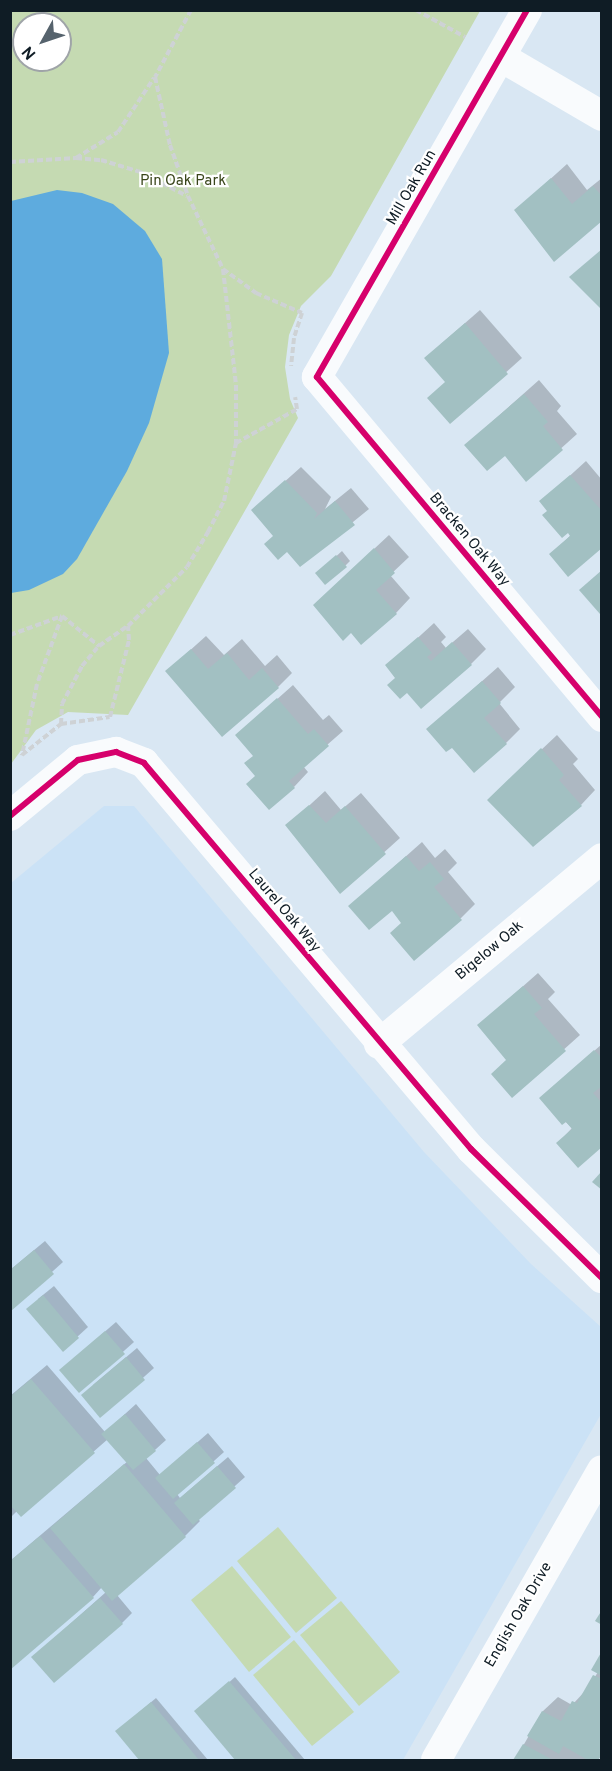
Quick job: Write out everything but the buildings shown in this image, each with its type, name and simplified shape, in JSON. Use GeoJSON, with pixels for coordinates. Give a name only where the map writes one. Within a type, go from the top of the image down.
{"type":"FeatureCollection","features":[{"type":"Feature","properties":{"kind":"street","name":"Mill Oak Run"},"geometry":{"type":"LineString","coordinates":[[301,381],[501,57],[527,10]]}},
{"type":"Feature","properties":{"kind":"street"},"geometry":{"type":"LineString","coordinates":[[501,57],[602,116]]}},
{"type":"Feature","properties":{"kind":"street","name":"Bracken Oak Way"},"geometry":{"type":"LineString","coordinates":[[301,381],[602,717]]}},
{"type":"Feature","properties":{"kind":"street","name":"Laurel Oak Way"},"geometry":{"type":"LineString","coordinates":[[10,816],[78,760],[116,752],[144,763],[471,1149],[602,1278]]}},
{"type":"Feature","properties":{"kind":"street","name":"Bigelow Oak"},"geometry":{"type":"LineString","coordinates":[[380,1044],[602,858]]}},
{"type":"Feature","properties":{"kind":"street","name":"English Oak Drive"},"geometry":{"type":"LineString","coordinates":[[436,1761],[602,1470]]}},
{"type":"Feature","properties":{"kind":"path"},"geometry":{"type":"LineString","coordinates":[[76,158],[118,132],[155,77],[191,10]]}},
{"type":"Feature","properties":{"kind":"path"},"geometry":{"type":"LineString","coordinates":[[416,10],[465,37]]}},
{"type":"Feature","properties":{"kind":"path"},"geometry":{"type":"LineString","coordinates":[[61,724],[62,704],[82,666],[99,646],[128,626],[187,567],[224,501],[236,443],[236,385],[223,269],[188,196],[167,135],[155,77]]}},
{"type":"Feature","properties":{"kind":"path"},"geometry":{"type":"LineString","coordinates":[[10,162],[76,158],[101,160],[138,171],[188,196]]}},
{"type":"Feature","properties":{"kind":"path"},"geometry":{"type":"LineString","coordinates":[[223,269],[256,293],[302,313],[290,358],[301,381],[297,409],[236,443]]}},
{"type":"Feature","properties":{"kind":"path"},"geometry":{"type":"LineString","coordinates":[[62,616],[37,684],[22,755],[61,724],[113,714],[129,640],[128,626]]}},
{"type":"Feature","properties":{"kind":"path"},"geometry":{"type":"LineString","coordinates":[[62,616],[99,646]]}},
{"type":"Feature","properties":{"kind":"path"},"geometry":{"type":"LineString","coordinates":[[10,634],[62,616]]}},
{"type":"Feature","properties":{"kind":"shaded area"},"geometry":{"type":"Polygon","coordinates":[[[104,806],[134,806],[424,1152],[531,1264],[601,1327],[601,1414],[403,1760],[11,1758],[11,883],[104,806]]]}},
{"type":"Feature","properties":{"kind":"green space","name":"Pin Oak Park"},"geometry":{"type":"Polygon","coordinates":[[[11,11],[480,11],[331,276],[301,306],[289,335],[285,367],[290,399],[298,418],[128,715],[68,712],[36,730],[11,764],[11,11]]]}},
{"type":"Feature","properties":{"kind":"green space"},"geometry":{"type":"Polygon","coordinates":[[[278,1527],[337,1598],[296,1633],[237,1561],[278,1527]]]}},
{"type":"Feature","properties":{"kind":"green space"},"geometry":{"type":"Polygon","coordinates":[[[232,1566],[291,1637],[249,1672],[191,1600],[232,1566]]]}},
{"type":"Feature","properties":{"kind":"green space"},"geometry":{"type":"Polygon","coordinates":[[[341,1601],[400,1672],[359,1706],[300,1635],[341,1601]]]}},
{"type":"Feature","properties":{"kind":"green space"},"geometry":{"type":"Polygon","coordinates":[[[294,1640],[354,1712],[312,1746],[253,1675],[294,1640]]]}},
{"type":"Feature","properties":{"kind":"water"},"geometry":{"type":"Polygon","coordinates":[[[57,190],[82,193],[113,204],[145,231],[162,259],[169,353],[149,423],[127,471],[77,559],[63,574],[29,590],[11,593],[11,201],[57,190]]]}},
{"type":"Feature","properties":{"kind":"cycle path"},"geometry":{"type":"LineString","coordinates":[[527,10],[317,377],[602,717]]}},
{"type":"Feature","properties":{"kind":"cycle path"},"geometry":{"type":"LineString","coordinates":[[10,816],[78,760],[116,752],[144,763],[471,1149],[602,1278]]}}]}
